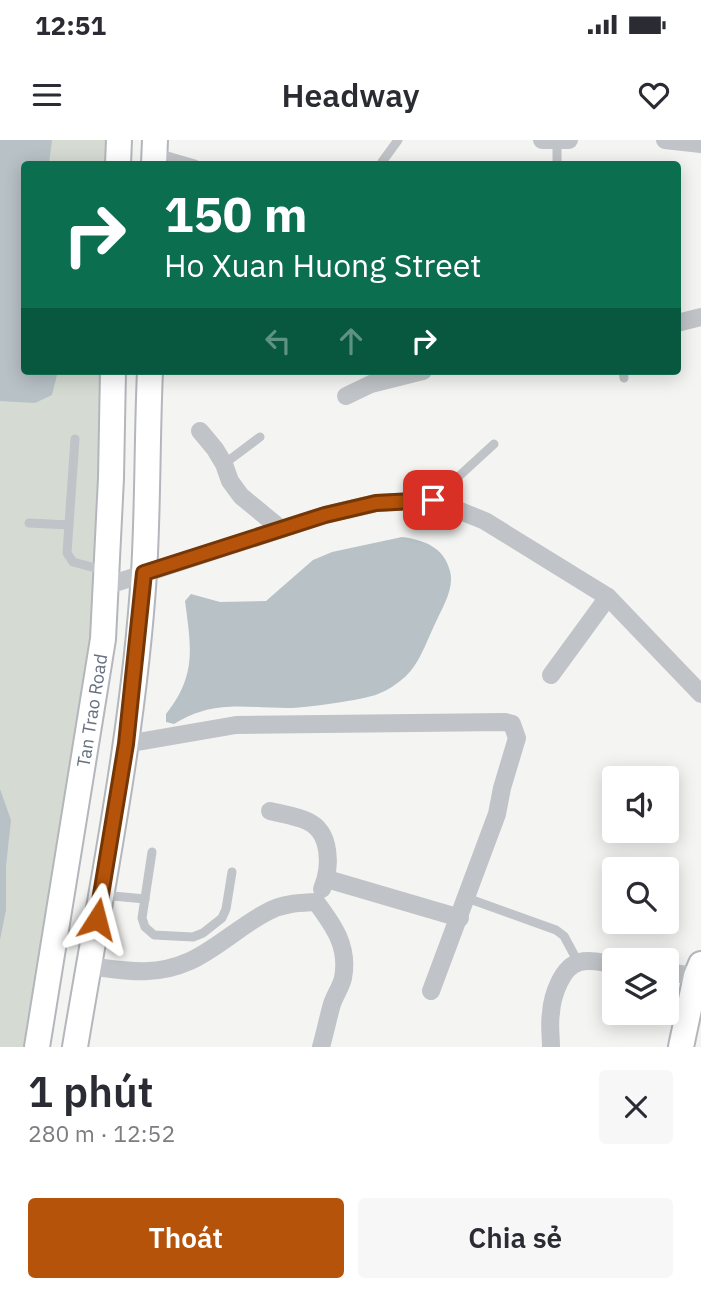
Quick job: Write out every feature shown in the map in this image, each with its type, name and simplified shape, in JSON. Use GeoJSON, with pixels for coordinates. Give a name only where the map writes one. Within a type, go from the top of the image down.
{"type":"FeatureCollection","features":[{"type":"Feature","properties":{"kind":"main road"},"geometry":{"type":"LineString","coordinates":[[118,161],[119,140]]}},
{"type":"Feature","properties":{"kind":"main road","name":"Tan Trao Road"},"geometry":{"type":"LineString","coordinates":[[37,1047],[103,639],[113,375]]}},
{"type":"Feature","properties":{"kind":"main road","name":"Tan Trao Road"},"geometry":{"type":"LineString","coordinates":[[75,1047],[126,744],[144,573],[150,375]]}},
{"type":"Feature","properties":{"kind":"main road"},"geometry":{"type":"LineString","coordinates":[[681,1047],[699,972]]}},
{"type":"Feature","properties":{"kind":"street"},"geometry":{"type":"LineString","coordinates":[[664,140],[701,144]]}},
{"type":"Feature","properties":{"kind":"street"},"geometry":{"type":"LineString","coordinates":[[681,322],[701,317]]}},
{"type":"Feature","properties":{"kind":"street"},"geometry":{"type":"LineString","coordinates":[[346,396],[368,378],[392,375]]}},
{"type":"Feature","properties":{"kind":"street"},"geometry":{"type":"LineString","coordinates":[[200,431],[225,464],[230,481],[242,496],[281,529]]}},
{"type":"Feature","properties":{"kind":"street"},"geometry":{"type":"LineString","coordinates":[[107,578],[144,573],[281,529],[376,503],[433,500],[485,522],[608,597],[701,694]]}},
{"type":"Feature","properties":{"kind":"street"},"geometry":{"type":"LineString","coordinates":[[551,675],[608,597]]}},
{"type":"Feature","properties":{"kind":"street"},"geometry":{"type":"LineString","coordinates":[[126,744],[236,725],[512,724],[517,738],[497,814],[431,992]]}},
{"type":"Feature","properties":{"kind":"street"},"geometry":{"type":"LineString","coordinates":[[270,811],[308,821],[320,830],[326,845],[327,879],[316,902]]}},
{"type":"Feature","properties":{"kind":"street"},"geometry":{"type":"LineString","coordinates":[[327,879],[460,918]]}},
{"type":"Feature","properties":{"kind":"street"},"geometry":{"type":"LineString","coordinates":[[89,966],[139,973],[167,968],[191,960],[270,911],[291,904],[316,902]]}},
{"type":"Feature","properties":{"kind":"street"},"geometry":{"type":"LineString","coordinates":[[316,902],[334,926],[342,943],[344,959],[343,980],[331,1009],[321,1047]]}},
{"type":"Feature","properties":{"kind":"street"},"geometry":{"type":"LineString","coordinates":[[551,1047],[551,1012],[562,976],[578,962],[602,963]]}},
{"type":"Feature","properties":{"kind":"street"},"geometry":{"type":"LineString","coordinates":[[679,972],[699,972]]}},
{"type":"Feature","properties":{"kind":"lane"},"geometry":{"type":"LineString","coordinates":[[384,161],[398,140]]}},
{"type":"Feature","properties":{"kind":"lane"},"geometry":{"type":"LineString","coordinates":[[556,140],[557,161]]}},
{"type":"Feature","properties":{"kind":"lane"},"geometry":{"type":"LineString","coordinates":[[155,152],[185,161]]}},
{"type":"Feature","properties":{"kind":"lane"},"geometry":{"type":"LineString","coordinates":[[225,464],[260,437]]}},
{"type":"Feature","properties":{"kind":"lane"},"geometry":{"type":"LineString","coordinates":[[75,439],[67,553],[73,562],[107,578]]}},
{"type":"Feature","properties":{"kind":"lane"},"geometry":{"type":"LineString","coordinates":[[433,500],[494,444]]}},
{"type":"Feature","properties":{"kind":"lane"},"geometry":{"type":"LineString","coordinates":[[29,523],[69,526]]}},
{"type":"Feature","properties":{"kind":"lane"},"geometry":{"type":"LineString","coordinates":[[152,852],[142,918],[145,927],[154,934],[193,937],[222,918],[232,872]]}},
{"type":"Feature","properties":{"kind":"lane"},"geometry":{"type":"LineString","coordinates":[[101,895],[145,899]]}},
{"type":"Feature","properties":{"kind":"lane"},"geometry":{"type":"LineString","coordinates":[[467,898],[556,930],[564,936],[578,962]]}},
{"type":"Feature","properties":{"kind":"shaded area"},"geometry":{"type":"Polygon","coordinates":[[[0,140],[108,140],[108,161],[21,161],[21,375],[111,375],[112,478],[34,1047],[0,1047],[0,140]]]}},
{"type":"Feature","properties":{"kind":"shaded area"},"geometry":{"type":"Polygon","coordinates":[[[0,140],[52,140],[49,161],[21,161],[21,375],[57,375],[52,395],[35,403],[0,401],[0,140]]]}},
{"type":"Feature","properties":{"kind":"shaded area"},"geometry":{"type":"Polygon","coordinates":[[[402,537],[418,540],[438,550],[450,571],[451,585],[422,653],[410,672],[399,682],[378,694],[348,701],[296,708],[216,708],[202,711],[174,724],[166,722],[166,714],[176,700],[187,673],[190,647],[185,601],[191,594],[220,602],[266,601],[313,560],[332,552],[402,537]]]}},
{"type":"Feature","properties":{"kind":"shaded area"},"geometry":{"type":"Polygon","coordinates":[[[0,789],[11,820],[6,866],[6,910],[0,940],[0,789]]]}},
{"type":"Feature","properties":{"kind":"route"},"geometry":{"type":"LineString","coordinates":[[97,919],[126,744],[144,573],[325,515],[376,503],[433,500]]}}]}
